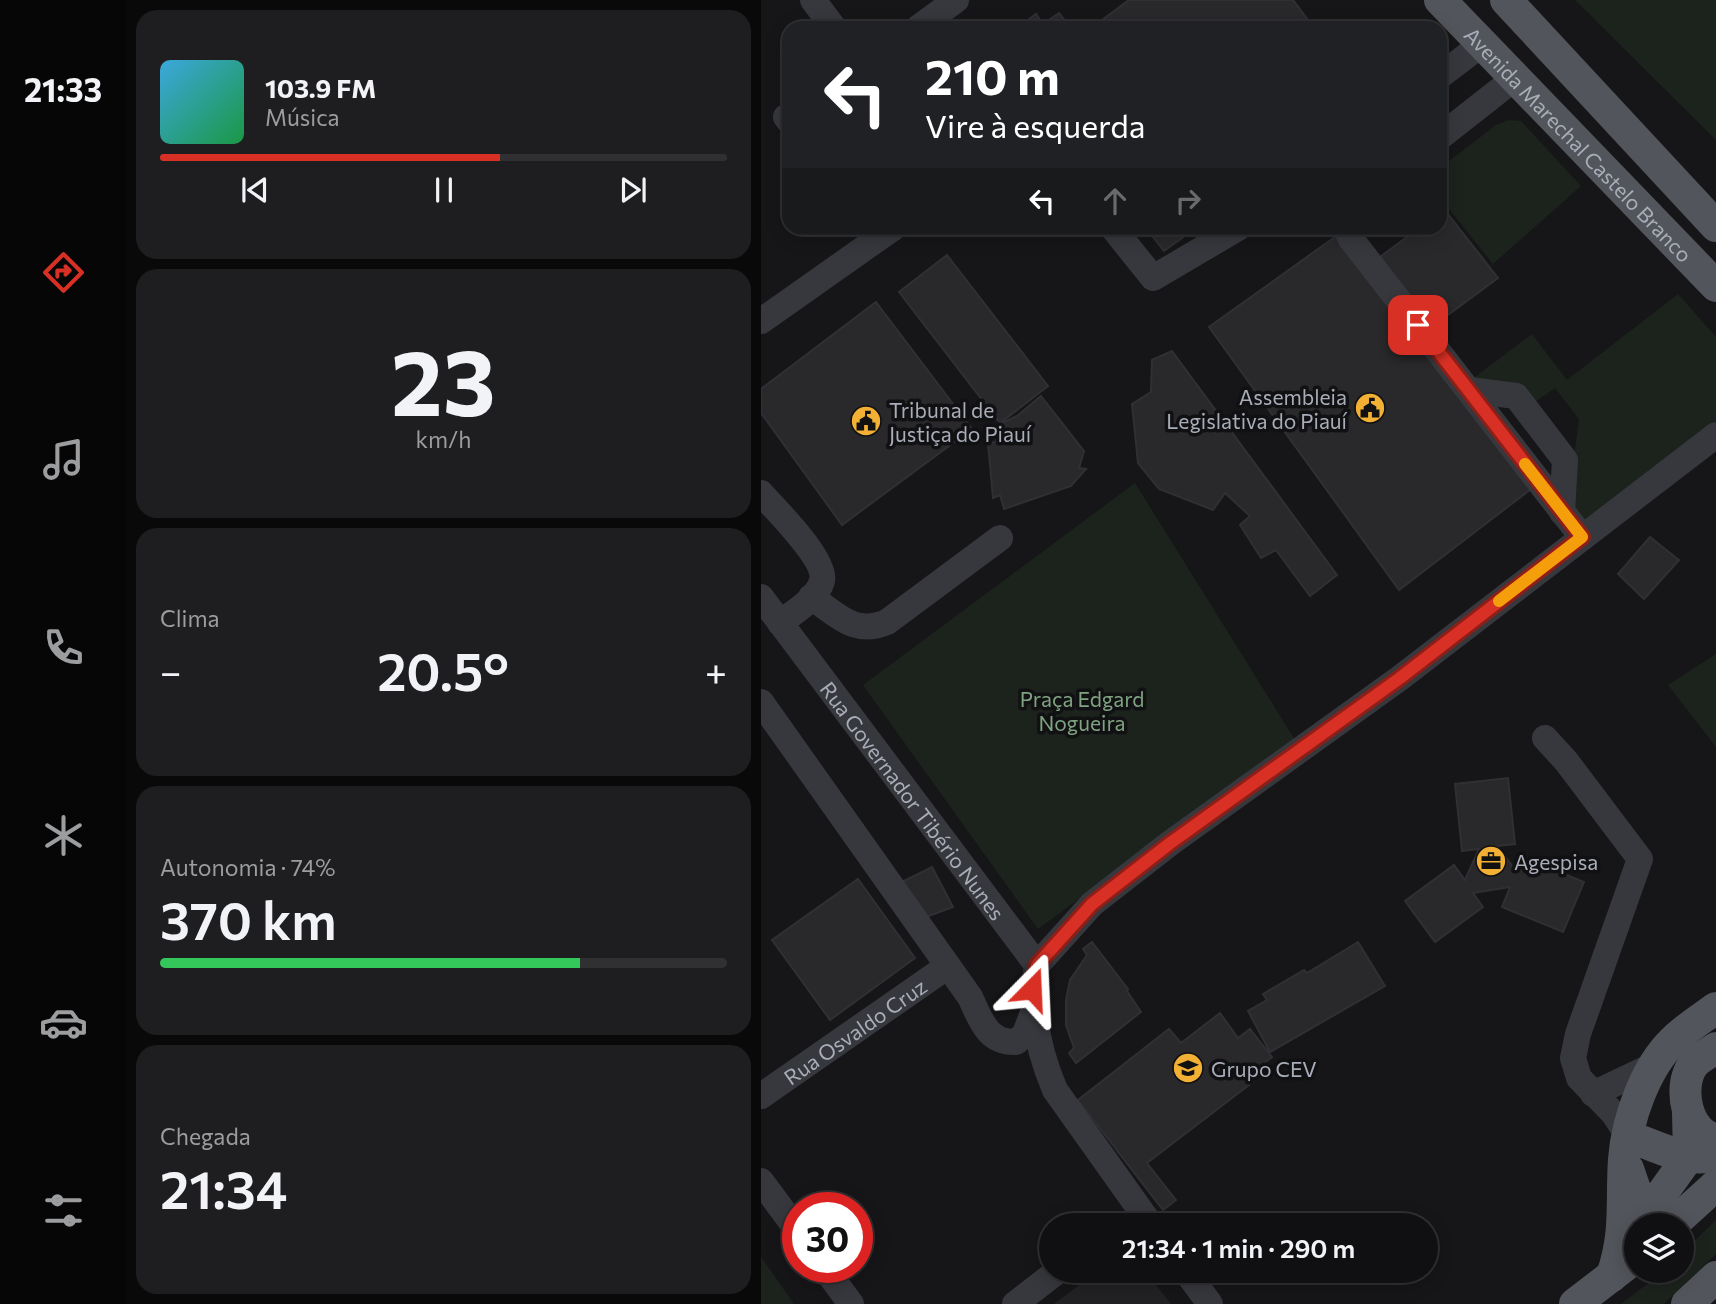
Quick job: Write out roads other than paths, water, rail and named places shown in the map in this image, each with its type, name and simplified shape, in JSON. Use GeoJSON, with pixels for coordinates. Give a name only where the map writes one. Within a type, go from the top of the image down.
{"type":"FeatureCollection","features":[{"type":"Feature","properties":{"kind":"main road","name":"Avenida Marechal Castelo Branco"},"geometry":{"type":"LineString","coordinates":[[1441,0],[1716,286]]}},
{"type":"Feature","properties":{"kind":"main road","name":"Avenida Marechal Castelo Branco"},"geometry":{"type":"LineString","coordinates":[[1507,0],[1715,225]]}},
{"type":"Feature","properties":{"kind":"main road"},"geometry":{"type":"LineString","coordinates":[[1651,221],[1683,191]]}},
{"type":"Feature","properties":{"kind":"main road"},"geometry":{"type":"LineString","coordinates":[[1685,255],[1715,225]]}},
{"type":"Feature","properties":{"kind":"main road"},"geometry":{"type":"LineString","coordinates":[[1612,1276],[1624,1224],[1626,1147],[1654,1065],[1671,1043],[1716,1008]]}},
{"type":"Feature","properties":{"kind":"main road"},"geometry":{"type":"LineString","coordinates":[[1703,1156],[1688,1112],[1687,1078],[1693,1064],[1716,1048]]}},
{"type":"Feature","properties":{"kind":"main road"},"geometry":{"type":"LineString","coordinates":[[1688,1112],[1695,1128],[1716,1139]]}},
{"type":"Feature","properties":{"kind":"main road"},"geometry":{"type":"LineString","coordinates":[[1626,1147],[1703,1156]]}},
{"type":"Feature","properties":{"kind":"main road"},"geometry":{"type":"LineString","coordinates":[[1626,1147],[1636,1196],[1645,1203],[1661,1195],[1703,1156]]}},
{"type":"Feature","properties":{"kind":"main road"},"geometry":{"type":"LineString","coordinates":[[1685,1213],[1716,1185]]}},
{"type":"Feature","properties":{"kind":"main road"},"geometry":{"type":"LineString","coordinates":[[1575,1304],[1624,1266]]}},
{"type":"Feature","properties":{"kind":"main road"},"geometry":{"type":"LineString","coordinates":[[1687,1304],[1716,1277]]}},
{"type":"Feature","properties":{"kind":"street"},"geometry":{"type":"LineString","coordinates":[[813,0],[829,21]]}},
{"type":"Feature","properties":{"kind":"street"},"geometry":{"type":"LineString","coordinates":[[928,21],[956,0]]}},
{"type":"Feature","properties":{"kind":"street"},"geometry":{"type":"LineString","coordinates":[[1447,71],[1482,44]]}},
{"type":"Feature","properties":{"kind":"street"},"geometry":{"type":"LineString","coordinates":[[1447,131],[1515,78]]}},
{"type":"Feature","properties":{"kind":"street"},"geometry":{"type":"LineString","coordinates":[[761,321],[877,235]]}},
{"type":"Feature","properties":{"kind":"street"},"geometry":{"type":"LineString","coordinates":[[1119,235],[1153,278],[1226,235]]}},
{"type":"Feature","properties":{"kind":"street"},"geometry":{"type":"LineString","coordinates":[[1349,235],[1582,537]]}},
{"type":"Feature","properties":{"kind":"street"},"geometry":{"type":"LineString","coordinates":[[761,702],[970,997],[988,1034],[1003,1042],[1016,1042],[1025,1034],[1033,1012],[1037,965],[1092,904],[1169,844],[1400,678],[1716,435]]}},
{"type":"Feature","properties":{"kind":"street"},"geometry":{"type":"LineString","coordinates":[[761,493],[820,563],[823,571],[822,583],[812,597],[780,623]]}},
{"type":"Feature","properties":{"kind":"street"},"geometry":{"type":"LineString","coordinates":[[812,597],[858,628],[873,628],[887,622],[1000,538]]}},
{"type":"Feature","properties":{"kind":"street","name":"Rua Governador Tibério Nunes"},"geometry":{"type":"LineString","coordinates":[[761,597],[1037,965]]}},
{"type":"Feature","properties":{"kind":"street"},"geometry":{"type":"LineString","coordinates":[[1545,738],[1566,761],[1612,826],[1640,859],[1578,1034],[1574,1066],[1579,1078],[1614,1114],[1626,1147]]}},
{"type":"Feature","properties":{"kind":"street","name":"Rua Osvaldo Cruz"},"geometry":{"type":"LineString","coordinates":[[761,1096],[948,966]]}},
{"type":"Feature","properties":{"kind":"street"},"geometry":{"type":"LineString","coordinates":[[1033,1012],[1047,1072],[1055,1090],[1133,1213]]}},
{"type":"Feature","properties":{"kind":"street"},"geometry":{"type":"LineString","coordinates":[[1593,1094],[1654,1065]]}},
{"type":"Feature","properties":{"kind":"street"},"geometry":{"type":"LineString","coordinates":[[761,1181],[782,1209]]}},
{"type":"Feature","properties":{"kind":"street"},"geometry":{"type":"LineString","coordinates":[[836,1283],[851,1304]]}},
{"type":"Feature","properties":{"kind":"street"},"geometry":{"type":"LineString","coordinates":[[1015,1304],[1042,1283]]}},
{"type":"Feature","properties":{"kind":"street"},"geometry":{"type":"LineString","coordinates":[[1195,1283],[1210,1304]]}},
{"type":"Feature","properties":{"kind":"place","name":"Assembleia Legislativa do Piauí"},"geometry":{"type":"Point","coordinates":[1370,408]}},
{"type":"Feature","properties":{"kind":"place","name":"Tribunal de Justiça do Piauí"},"geometry":{"type":"Point","coordinates":[866,421]}},
{"type":"Feature","properties":{"kind":"place","name":"Agespisa"},"geometry":{"type":"Point","coordinates":[1491,861]}},
{"type":"Feature","properties":{"kind":"place","name":"Grupo CEV"},"geometry":{"type":"Point","coordinates":[1188,1068]}},
{"type":"Feature","properties":{"kind":"park label","name":"Praça Edgard Nogueira"},"geometry":{"type":"Point","coordinates":[1082,710]}}]}
